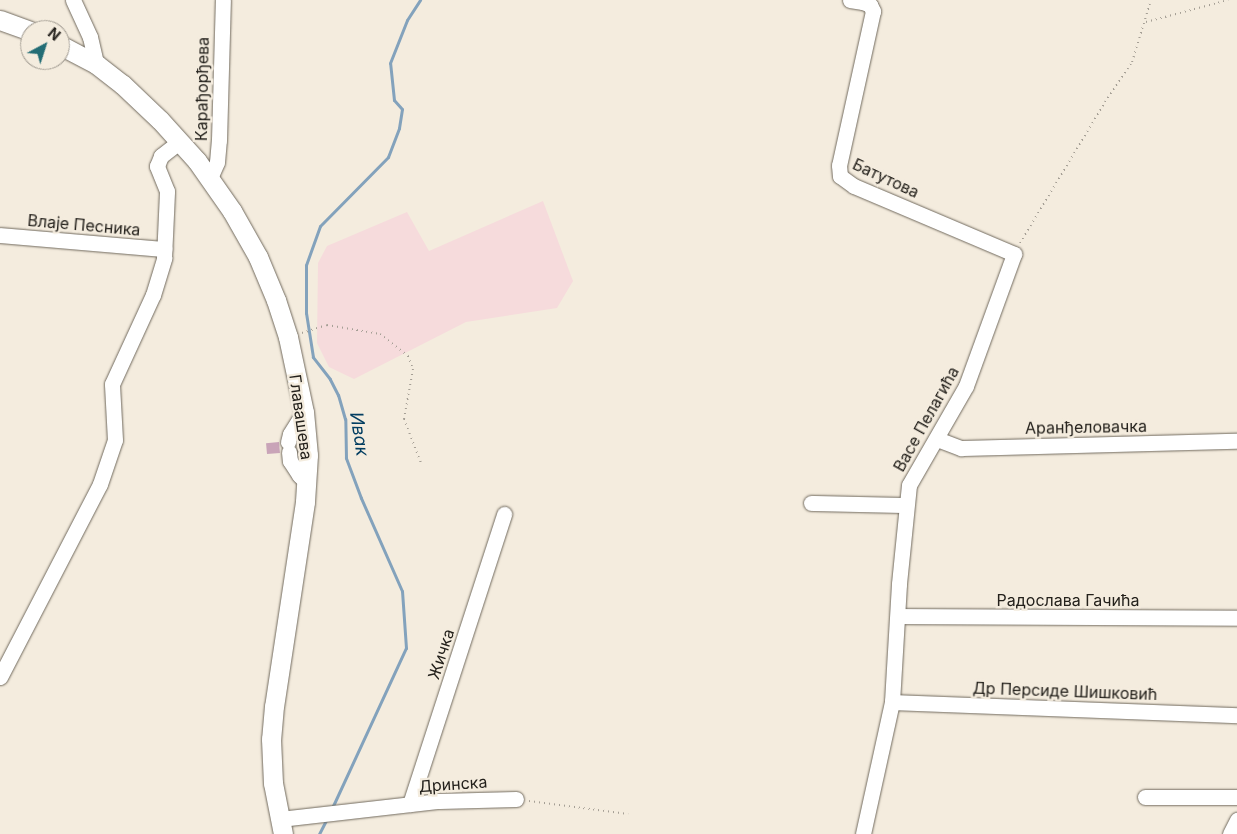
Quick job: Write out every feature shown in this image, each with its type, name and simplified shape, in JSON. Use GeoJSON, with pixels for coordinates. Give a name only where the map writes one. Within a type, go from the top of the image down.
{"type":"FeatureCollection","features":[{"type":"Feature","properties":{"kind":"main road"},"geometry":{"type":"LineString","coordinates":[[0,20],[20,27]]}},
{"type":"Feature","properties":{"kind":"main road","name":"Главашева"},"geometry":{"type":"LineString","coordinates":[[70,50],[96,64],[122,84],[180,141],[210,178],[250,240],[272,288],[288,337],[304,412],[308,441],[307,483],[272,722],[271,764],[281,827]]}},
{"type":"Feature","properties":{"kind":"street"},"geometry":{"type":"LineString","coordinates":[[73,0],[90,36],[96,64]]}},
{"type":"Feature","properties":{"kind":"street","name":"Карађорђева"},"geometry":{"type":"LineString","coordinates":[[210,178],[216,162],[219,140],[223,0]]}},
{"type":"Feature","properties":{"kind":"street","name":"Батутова"},"geometry":{"type":"LineString","coordinates":[[850,0],[863,2],[872,8],[839,165],[840,176],[854,186],[1014,254]]}},
{"type":"Feature","properties":{"kind":"street"},"geometry":{"type":"LineString","coordinates":[[0,677],[100,484],[115,440],[112,384],[153,295],[164,249],[167,191],[157,166],[161,156],[180,141]]}},
{"type":"Feature","properties":{"kind":"street","name":"Влаје Песника"},"geometry":{"type":"LineString","coordinates":[[0,235],[164,249]]}},
{"type":"Feature","properties":{"kind":"street","name":"Васе Пелагића"},"geometry":{"type":"LineString","coordinates":[[863,834],[892,702],[906,505],[910,485],[966,386],[1014,254]]}},
{"type":"Feature","properties":{"kind":"street"},"geometry":{"type":"LineString","coordinates":[[304,412],[290,434],[288,447],[290,461],[307,483]]}},
{"type":"Feature","properties":{"kind":"street","name":"Аранђеловачка"},"geometry":{"type":"LineString","coordinates":[[937,439],[961,448],[1237,441]]}},
{"type":"Feature","properties":{"kind":"street"},"geometry":{"type":"LineString","coordinates":[[812,503],[906,505]]}},
{"type":"Feature","properties":{"kind":"street","name":"Жичка"},"geometry":{"type":"LineString","coordinates":[[410,804],[504,514]]}},
{"type":"Feature","properties":{"kind":"street","name":"Радослава Гачића"},"geometry":{"type":"LineString","coordinates":[[898,616],[1237,618]]}},
{"type":"Feature","properties":{"kind":"street","name":"Др Персиде Шишковић"},"geometry":{"type":"LineString","coordinates":[[892,702],[1237,715]]}},
{"type":"Feature","properties":{"kind":"street"},"geometry":{"type":"LineString","coordinates":[[1146,797],[1237,797]]}},
{"type":"Feature","properties":{"kind":"street","name":"Дринска"},"geometry":{"type":"LineString","coordinates":[[281,827],[410,804],[439,801],[516,799]]}},
{"type":"Feature","properties":{"kind":"street"},"geometry":{"type":"LineString","coordinates":[[1230,834],[1237,820]]}},
{"type":"Feature","properties":{"kind":"path"},"geometry":{"type":"LineString","coordinates":[[1014,254],[1105,102],[1132,62],[1146,22],[1151,0]]}},
{"type":"Feature","properties":{"kind":"path"},"geometry":{"type":"LineString","coordinates":[[1146,22],[1228,0]]}},
{"type":"Feature","properties":{"kind":"path"},"geometry":{"type":"LineString","coordinates":[[305,332],[327,325],[380,334],[408,356],[413,369],[404,419],[421,463]]}},
{"type":"Feature","properties":{"kind":"path"},"geometry":{"type":"LineString","coordinates":[[516,799],[628,814]]}},
{"type":"Feature","properties":{"kind":"shaded area"},"geometry":{"type":"Polygon","coordinates":[[[543,201],[573,281],[557,308],[466,322],[354,379],[329,367],[317,343],[318,263],[327,246],[407,212],[429,251],[543,201]]]}},
{"type":"Feature","properties":{"kind":"building"},"geometry":{"type":"Polygon","coordinates":[[[279,442],[280,453],[267,454],[266,443],[279,442]]]}},
{"type":"Feature","properties":{"kind":"waterway","name":"Ивак"},"geometry":{"type":"LineString","coordinates":[[332,808],[406,648],[402,591],[361,498],[346,458],[345,419],[338,395],[330,379],[313,357],[306,313],[306,265],[320,226],[388,157],[399,128],[402,109],[394,100],[390,63],[407,20],[420,0]]}},
{"type":"Feature","properties":{"kind":"waterway","name":"Ивак"},"geometry":{"type":"LineString","coordinates":[[319,834],[327,818]]}}]}
